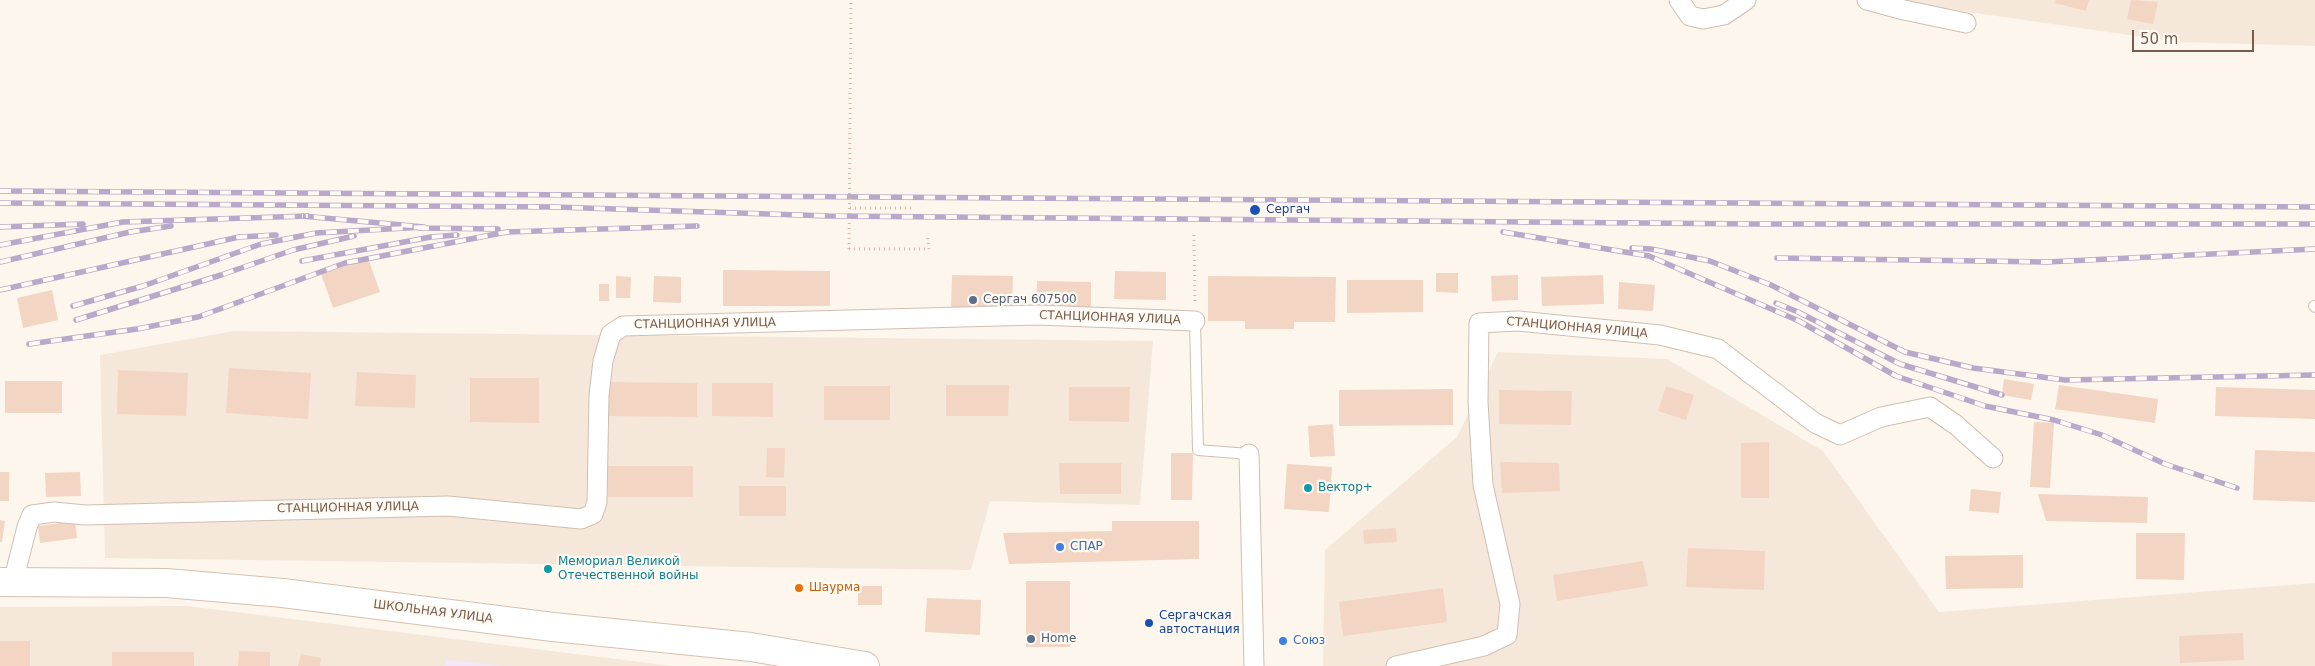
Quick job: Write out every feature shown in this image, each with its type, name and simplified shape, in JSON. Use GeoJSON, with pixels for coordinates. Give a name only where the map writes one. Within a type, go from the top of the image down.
{"type":"FeatureCollection","features":[{"type":"Feature","properties":{"kind":"main road","name":"ШКОЛЬНАЯ УЛИЦА"},"geometry":{"type":"LineString","coordinates":[[6,582],[166,584],[283,594],[553,627],[751,647],[865,666]]}},
{"type":"Feature","properties":{"kind":"street"},"geometry":{"type":"LineString","coordinates":[[1679,0],[1690,16],[1703,18],[1724,15],[1746,0]]}},
{"type":"Feature","properties":{"kind":"street"},"geometry":{"type":"LineString","coordinates":[[1867,0],[1966,23]]}},
{"type":"Feature","properties":{"kind":"street","name":"СТАНЦИОННАЯ УЛИЦА"},"geometry":{"type":"LineString","coordinates":[[6,582],[32,515],[54,512],[95,515],[448,506],[581,519],[587,517],[593,514],[597,502],[599,396],[603,361],[611,334],[623,326],[1037,315],[1195,321]]}},
{"type":"Feature","properties":{"kind":"street","name":"СТАНЦИОННАЯ УЛИЦА"},"geometry":{"type":"LineString","coordinates":[[1396,666],[1484,646],[1507,634],[1510,604],[1483,485],[1478,402],[1478,323],[1518,320],[1660,335],[1718,349],[1815,423],[1840,435],[1881,417],[1930,407],[1956,425],[1993,458]]}},
{"type":"Feature","properties":{"kind":"street"},"geometry":{"type":"LineString","coordinates":[[1249,454],[1254,666]]}},
{"type":"Feature","properties":{"kind":"lane"},"geometry":{"type":"LineString","coordinates":[[1195,321],[1198,450],[1249,454]]}},
{"type":"Feature","properties":{"kind":"path"},"geometry":{"type":"LineString","coordinates":[[851,0],[849,249],[929,249],[928,234]]}},
{"type":"Feature","properties":{"kind":"path"},"geometry":{"type":"LineString","coordinates":[[850,208],[911,208]]}},
{"type":"Feature","properties":{"kind":"path"},"geometry":{"type":"LineString","coordinates":[[1194,235],[1195,321]]}},
{"type":"Feature","properties":{"kind":"shaded area"},"geometry":{"type":"Polygon","coordinates":[[[1885,0],[2315,0],[2315,46],[2178,42],[1885,0]]]}},
{"type":"Feature","properties":{"kind":"shaded area"},"geometry":{"type":"Polygon","coordinates":[[[234,331],[1153,341],[1140,505],[990,501],[971,570],[105,558],[100,355],[234,331]]]}},
{"type":"Feature","properties":{"kind":"shaded area"},"geometry":{"type":"Polygon","coordinates":[[[1498,352],[1667,359],[1823,451],[1939,612],[2315,583],[2315,666],[1323,666],[1325,550],[1457,437],[1498,352]]]}},
{"type":"Feature","properties":{"kind":"shaded area"},"geometry":{"type":"Polygon","coordinates":[[[187,606],[673,666],[0,666],[0,607],[187,606]]]}},
{"type":"Feature","properties":{"kind":"shaded area"},"geometry":{"type":"Polygon","coordinates":[[[446,660],[502,666],[445,666],[446,660]]]}},
{"type":"Feature","properties":{"kind":"building"},"geometry":{"type":"Polygon","coordinates":[[[2056,0],[2089,0],[2086,11],[2055,3],[2056,0]]]}},
{"type":"Feature","properties":{"kind":"building"},"geometry":{"type":"Polygon","coordinates":[[[2131,0],[2158,2],[2153,24],[2127,19],[2131,0]]]}},
{"type":"Feature","properties":{"kind":"building"},"geometry":{"type":"Polygon","coordinates":[[[368,258],[380,292],[333,308],[321,274],[368,258]]]}},
{"type":"Feature","properties":{"kind":"building"},"geometry":{"type":"Polygon","coordinates":[[[723,270],[830,271],[830,306],[723,306],[723,270]]]}},
{"type":"Feature","properties":{"kind":"building"},"geometry":{"type":"Polygon","coordinates":[[[1115,271],[1166,272],[1166,300],[1114,299],[1115,271]]]}},
{"type":"Feature","properties":{"kind":"building"},"geometry":{"type":"Polygon","coordinates":[[[1436,273],[1458,273],[1458,293],[1436,292],[1436,273]]]}},
{"type":"Feature","properties":{"kind":"building"},"geometry":{"type":"Polygon","coordinates":[[[952,275],[1013,276],[1012,310],[951,309],[952,275]]]}},
{"type":"Feature","properties":{"kind":"building"},"geometry":{"type":"Polygon","coordinates":[[[1518,275],[1518,300],[1492,301],[1491,276],[1518,275]]]}},
{"type":"Feature","properties":{"kind":"building"},"geometry":{"type":"Polygon","coordinates":[[[1603,275],[1604,304],[1542,306],[1541,277],[1603,275]]]}},
{"type":"Feature","properties":{"kind":"building"},"geometry":{"type":"Polygon","coordinates":[[[616,276],[631,277],[630,298],[616,298],[616,276]]]}},
{"type":"Feature","properties":{"kind":"building"},"geometry":{"type":"Polygon","coordinates":[[[654,276],[681,277],[681,303],[653,302],[654,276]]]}},
{"type":"Feature","properties":{"kind":"building"},"geometry":{"type":"Polygon","coordinates":[[[1208,276],[1336,277],[1335,322],[1294,322],[1294,329],[1245,329],[1245,321],[1208,321],[1208,276]]]}},
{"type":"Feature","properties":{"kind":"building"},"geometry":{"type":"Polygon","coordinates":[[[1347,280],[1423,280],[1423,312],[1347,313],[1347,280]]]}},
{"type":"Feature","properties":{"kind":"building"},"geometry":{"type":"Polygon","coordinates":[[[1037,281],[1091,282],[1091,310],[1036,309],[1037,281]]]}},
{"type":"Feature","properties":{"kind":"building"},"geometry":{"type":"Polygon","coordinates":[[[1619,282],[1655,285],[1653,311],[1618,309],[1619,282]]]}},
{"type":"Feature","properties":{"kind":"building"},"geometry":{"type":"Polygon","coordinates":[[[599,284],[609,284],[609,301],[599,301],[599,284]]]}},
{"type":"Feature","properties":{"kind":"building"},"geometry":{"type":"Polygon","coordinates":[[[52,290],[58,320],[23,328],[17,298],[52,290]]]}},
{"type":"Feature","properties":{"kind":"building"},"geometry":{"type":"Polygon","coordinates":[[[229,368],[311,373],[308,419],[226,413],[229,368]]]}},
{"type":"Feature","properties":{"kind":"building"},"geometry":{"type":"Polygon","coordinates":[[[118,370],[188,373],[186,416],[117,414],[118,370]]]}},
{"type":"Feature","properties":{"kind":"building"},"geometry":{"type":"Polygon","coordinates":[[[357,372],[416,375],[415,408],[355,406],[357,372]]]}},
{"type":"Feature","properties":{"kind":"building"},"geometry":{"type":"Polygon","coordinates":[[[470,378],[539,378],[539,423],[470,422],[470,378]]]}},
{"type":"Feature","properties":{"kind":"building"},"geometry":{"type":"Polygon","coordinates":[[[2004,379],[2034,384],[2031,400],[2002,395],[2004,379]]]}},
{"type":"Feature","properties":{"kind":"building"},"geometry":{"type":"Polygon","coordinates":[[[5,381],[62,381],[62,413],[5,413],[5,381]]]}},
{"type":"Feature","properties":{"kind":"building"},"geometry":{"type":"Polygon","coordinates":[[[603,382],[697,383],[697,417],[603,416],[603,382]]]}},
{"type":"Feature","properties":{"kind":"building"},"geometry":{"type":"Polygon","coordinates":[[[712,383],[773,383],[773,417],[712,416],[712,383]]]}},
{"type":"Feature","properties":{"kind":"building"},"geometry":{"type":"Polygon","coordinates":[[[946,385],[1009,385],[1008,416],[946,416],[946,385]]]}},
{"type":"Feature","properties":{"kind":"building"},"geometry":{"type":"Polygon","coordinates":[[[2059,385],[2158,399],[2155,423],[2055,409],[2059,385]]]}},
{"type":"Feature","properties":{"kind":"building"},"geometry":{"type":"Polygon","coordinates":[[[824,386],[890,386],[890,420],[824,420],[824,386]]]}},
{"type":"Feature","properties":{"kind":"building"},"geometry":{"type":"Polygon","coordinates":[[[1666,386],[1694,395],[1686,420],[1658,411],[1666,386]]]}},
{"type":"Feature","properties":{"kind":"building"},"geometry":{"type":"Polygon","coordinates":[[[1069,387],[1130,387],[1129,422],[1069,421],[1069,387]]]}},
{"type":"Feature","properties":{"kind":"building"},"geometry":{"type":"Polygon","coordinates":[[[2216,387],[2315,390],[2315,419],[2215,416],[2216,387]]]}},
{"type":"Feature","properties":{"kind":"building"},"geometry":{"type":"Polygon","coordinates":[[[1453,389],[1453,425],[1339,426],[1339,390],[1453,389]]]}},
{"type":"Feature","properties":{"kind":"building"},"geometry":{"type":"Polygon","coordinates":[[[1499,390],[1572,391],[1571,425],[1499,424],[1499,390]]]}},
{"type":"Feature","properties":{"kind":"building"},"geometry":{"type":"Polygon","coordinates":[[[2034,422],[2054,423],[2050,488],[2030,487],[2034,422]]]}},
{"type":"Feature","properties":{"kind":"building"},"geometry":{"type":"Polygon","coordinates":[[[1333,424],[1335,456],[1310,457],[1308,426],[1333,424]]]}},
{"type":"Feature","properties":{"kind":"building"},"geometry":{"type":"Polygon","coordinates":[[[1769,442],[1769,498],[1741,498],[1741,443],[1769,442]]]}},
{"type":"Feature","properties":{"kind":"building"},"geometry":{"type":"Polygon","coordinates":[[[767,448],[785,448],[784,478],[766,477],[767,448]]]}},
{"type":"Feature","properties":{"kind":"building"},"geometry":{"type":"Polygon","coordinates":[[[2255,450],[2315,452],[2315,502],[2253,500],[2255,450]]]}},
{"type":"Feature","properties":{"kind":"building"},"geometry":{"type":"Polygon","coordinates":[[[1171,453],[1193,453],[1192,500],[1171,500],[1171,453]]]}},
{"type":"Feature","properties":{"kind":"building"},"geometry":{"type":"Polygon","coordinates":[[[1500,462],[1559,463],[1560,491],[1502,493],[1500,462]]]}},
{"type":"Feature","properties":{"kind":"building"},"geometry":{"type":"Polygon","coordinates":[[[1059,463],[1121,463],[1121,494],[1060,494],[1059,463]]]}},
{"type":"Feature","properties":{"kind":"building","name":"Вектор+"},"geometry":{"type":"Polygon","coordinates":[[[1287,464],[1332,467],[1329,512],[1284,509],[1287,464]]]}},
{"type":"Feature","properties":{"kind":"building"},"geometry":{"type":"Polygon","coordinates":[[[608,466],[693,466],[693,497],[608,497],[608,466]]]}},
{"type":"Feature","properties":{"kind":"building"},"geometry":{"type":"Polygon","coordinates":[[[0,472],[9,472],[9,501],[0,501],[0,472]]]}},
{"type":"Feature","properties":{"kind":"building"},"geometry":{"type":"Polygon","coordinates":[[[80,472],[81,496],[46,497],[45,473],[80,472]]]}},
{"type":"Feature","properties":{"kind":"building"},"geometry":{"type":"Polygon","coordinates":[[[739,486],[786,486],[786,516],[739,516],[739,486]]]}},
{"type":"Feature","properties":{"kind":"building"},"geometry":{"type":"Polygon","coordinates":[[[1971,489],[2001,492],[1999,513],[1969,511],[1971,489]]]}},
{"type":"Feature","properties":{"kind":"building"},"geometry":{"type":"Polygon","coordinates":[[[2038,494],[2148,497],[2147,523],[2046,521],[2038,494]]]}},
{"type":"Feature","properties":{"kind":"building"},"geometry":{"type":"Polygon","coordinates":[[[0,520],[5,521],[2,542],[0,542],[0,520]]]}},
{"type":"Feature","properties":{"kind":"building"},"geometry":{"type":"Polygon","coordinates":[[[75,521],[77,538],[40,543],[38,526],[75,521]]]}},
{"type":"Feature","properties":{"kind":"building"},"geometry":{"type":"Polygon","coordinates":[[[1112,521],[1199,521],[1199,559],[1009,564],[1003,533],[1112,531],[1112,521]]]}},
{"type":"Feature","properties":{"kind":"building"},"geometry":{"type":"Polygon","coordinates":[[[1396,528],[1397,542],[1364,544],[1363,530],[1396,528]]]}},
{"type":"Feature","properties":{"kind":"building"},"geometry":{"type":"Polygon","coordinates":[[[2136,533],[2185,533],[2184,580],[2136,579],[2136,533]]]}},
{"type":"Feature","properties":{"kind":"building"},"geometry":{"type":"Polygon","coordinates":[[[1688,548],[1765,551],[1764,590],[1686,587],[1688,548]]]}},
{"type":"Feature","properties":{"kind":"building"},"geometry":{"type":"Polygon","coordinates":[[[2023,555],[2023,588],[1946,589],[1945,556],[2023,555]]]}},
{"type":"Feature","properties":{"kind":"building"},"geometry":{"type":"Polygon","coordinates":[[[1643,561],[1648,586],[1557,601],[1553,575],[1643,561]]]}},
{"type":"Feature","properties":{"kind":"building"},"geometry":{"type":"Polygon","coordinates":[[[1026,581],[1070,581],[1070,647],[1026,647],[1026,581]]]}},
{"type":"Feature","properties":{"kind":"building"},"geometry":{"type":"Polygon","coordinates":[[[858,586],[882,586],[882,605],[858,605],[858,586]]]}},
{"type":"Feature","properties":{"kind":"building"},"geometry":{"type":"Polygon","coordinates":[[[1443,588],[1447,622],[1343,636],[1339,602],[1443,588]]]}},
{"type":"Feature","properties":{"kind":"building"},"geometry":{"type":"Polygon","coordinates":[[[927,598],[981,600],[980,635],[925,632],[927,598]]]}},
{"type":"Feature","properties":{"kind":"building"},"geometry":{"type":"Polygon","coordinates":[[[2243,633],[2244,660],[2180,663],[2179,636],[2243,633]]]}},
{"type":"Feature","properties":{"kind":"building"},"geometry":{"type":"Polygon","coordinates":[[[0,641],[30,641],[30,666],[0,666],[0,641]]]}},
{"type":"Feature","properties":{"kind":"building"},"geometry":{"type":"Polygon","coordinates":[[[239,651],[270,652],[270,666],[238,666],[239,651]]]}},
{"type":"Feature","properties":{"kind":"building"},"geometry":{"type":"Polygon","coordinates":[[[112,652],[194,652],[194,666],[112,666],[112,652]]]}},
{"type":"Feature","properties":{"kind":"building"},"geometry":{"type":"Polygon","coordinates":[[[301,654],[321,658],[320,666],[298,666],[301,654]]]}},
{"type":"Feature","properties":{"kind":"railway"},"geometry":{"type":"LineString","coordinates":[[0,191],[2315,207]]}},
{"type":"Feature","properties":{"kind":"railway"},"geometry":{"type":"LineString","coordinates":[[0,203],[554,207],[829,216],[1757,224],[2315,224]]}},
{"type":"Feature","properties":{"kind":"railway"},"geometry":{"type":"LineString","coordinates":[[73,306],[143,286],[261,244],[316,233],[424,227],[302,216]]}},
{"type":"Feature","properties":{"kind":"railway"},"geometry":{"type":"LineString","coordinates":[[0,245],[123,222],[308,216]]}},
{"type":"Feature","properties":{"kind":"railway"},"geometry":{"type":"LineString","coordinates":[[0,227],[83,224]]}},
{"type":"Feature","properties":{"kind":"railway"},"geometry":{"type":"LineString","coordinates":[[0,262],[130,232],[171,226]]}},
{"type":"Feature","properties":{"kind":"railway"},"geometry":{"type":"LineString","coordinates":[[29,344],[137,329],[198,317],[345,263],[507,232],[697,226]]}},
{"type":"Feature","properties":{"kind":"railway"},"geometry":{"type":"LineString","coordinates":[[418,228],[498,229]]}},
{"type":"Feature","properties":{"kind":"railway"},"geometry":{"type":"LineString","coordinates":[[1503,232],[1649,256],[1799,321],[1896,376],[1985,406],[2054,420],[2102,435],[2165,464],[2237,488]]}},
{"type":"Feature","properties":{"kind":"railway"},"geometry":{"type":"LineString","coordinates":[[0,290],[239,237],[276,235]]}},
{"type":"Feature","properties":{"kind":"railway"},"geometry":{"type":"LineString","coordinates":[[302,261],[431,237],[457,235]]}},
{"type":"Feature","properties":{"kind":"railway"},"geometry":{"type":"LineString","coordinates":[[76,320],[221,275],[293,250],[354,236]]}},
{"type":"Feature","properties":{"kind":"railway"},"geometry":{"type":"LineString","coordinates":[[1632,248],[1651,249],[1710,261],[1771,285],[1905,352],[1973,368],[2065,380],[2315,375]]}},
{"type":"Feature","properties":{"kind":"railway"},"geometry":{"type":"LineString","coordinates":[[1777,258],[2047,262],[2315,249]]}},
{"type":"Feature","properties":{"kind":"railway"},"geometry":{"type":"LineString","coordinates":[[1776,303],[1798,312],[1900,364],[2002,395]]}},
{"type":"Feature","properties":{"kind":"place","name":"Сергач"},"geometry":{"type":"Point","coordinates":[1255,210]}},
{"type":"Feature","properties":{"kind":"place","name":"Сергач 607500"},"geometry":{"type":"Point","coordinates":[973,300]}},
{"type":"Feature","properties":{"kind":"place","name":"Вектор+"},"geometry":{"type":"Point","coordinates":[1308,488]}},
{"type":"Feature","properties":{"kind":"place","name":"СПАР"},"geometry":{"type":"Point","coordinates":[1060,547]}},
{"type":"Feature","properties":{"kind":"place","name":"Мемориал Великой Отечественной войны"},"geometry":{"type":"Point","coordinates":[548,569]}},
{"type":"Feature","properties":{"kind":"place","name":"Шаурма"},"geometry":{"type":"Point","coordinates":[799,588]}},
{"type":"Feature","properties":{"kind":"place","name":"Сергачская автостанция"},"geometry":{"type":"Point","coordinates":[1149,623]}},
{"type":"Feature","properties":{"kind":"place","name":"Home"},"geometry":{"type":"Point","coordinates":[1031,639]}},
{"type":"Feature","properties":{"kind":"place","name":"Союз"},"geometry":{"type":"Point","coordinates":[1283,641]}}]}
